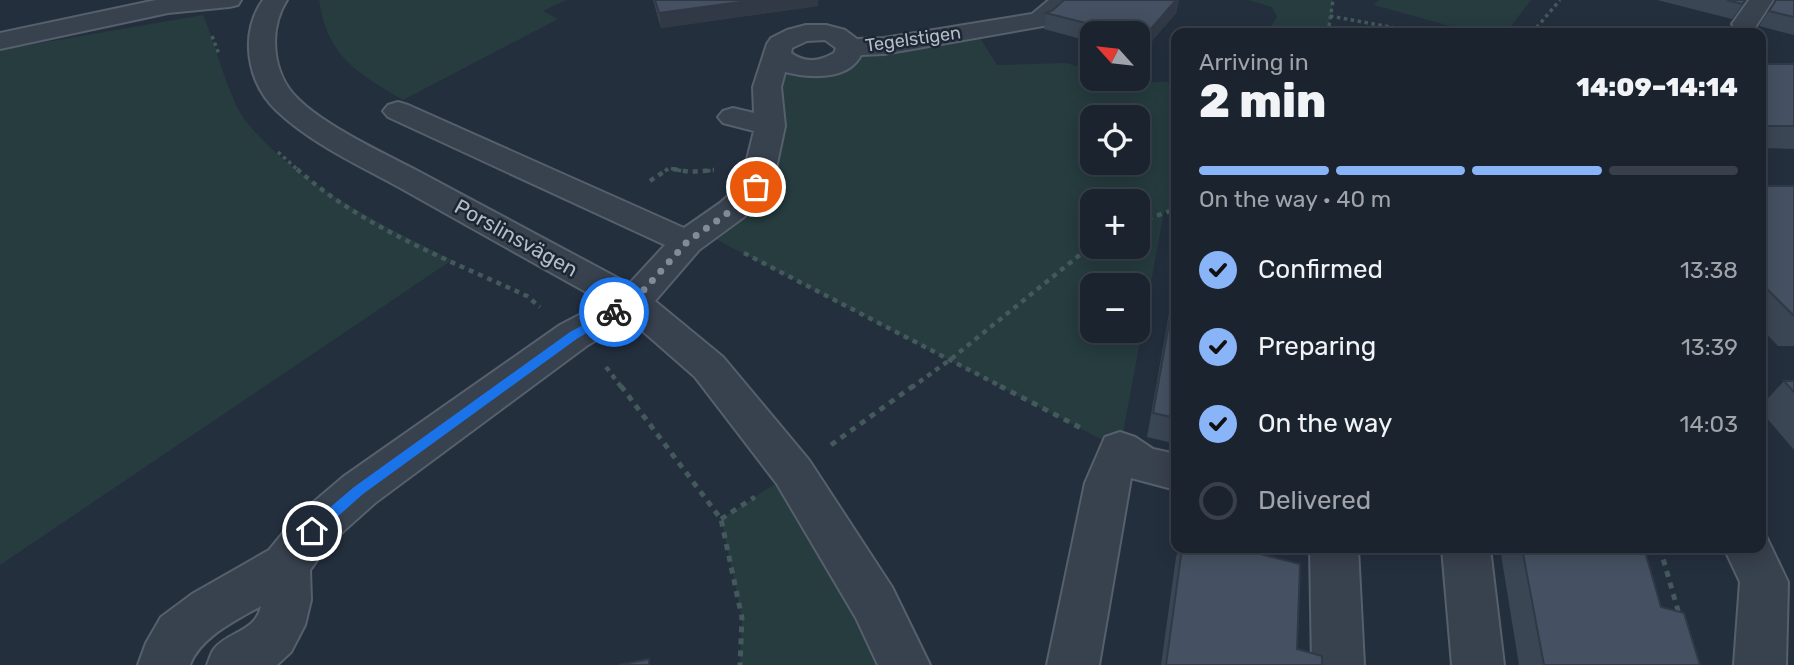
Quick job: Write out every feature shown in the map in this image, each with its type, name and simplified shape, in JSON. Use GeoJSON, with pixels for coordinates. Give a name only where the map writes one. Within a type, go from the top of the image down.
{"type":"FeatureCollection","features":[{"type":"Feature","properties":{"kind":"street"},"geometry":{"type":"LineString","coordinates":[[0,41],[169,5],[229,0]]}},
{"type":"Feature","properties":{"kind":"street","name":"Porslinsvägen"},"geometry":{"type":"LineString","coordinates":[[275,0],[268,9],[262,35],[263,68],[286,104],[336,140],[633,302],[709,367],[793,472],[874,603],[904,665]]}},
{"type":"Feature","properties":{"kind":"street"},"geometry":{"type":"LineString","coordinates":[[1745,24],[1761,0]]}},
{"type":"Feature","properties":{"kind":"street","name":"Tegelstigen"},"geometry":{"type":"LineString","coordinates":[[286,565],[312,531],[359,490],[574,335],[633,302],[695,237],[756,187],[770,126],[768,87],[778,56],[799,67],[824,67],[846,58],[850,47],[884,46],[1040,20],[1059,4]]}},
{"type":"Feature","properties":{"kind":"street"},"geometry":{"type":"LineString","coordinates":[[398,111],[612,208],[695,237]]}},
{"type":"Feature","properties":{"kind":"street"},"geometry":{"type":"LineString","coordinates":[[733,117],[770,126]]}},
{"type":"Feature","properties":{"kind":"street"},"geometry":{"type":"LineString","coordinates":[[1073,665],[1107,483],[1120,449],[1141,464],[1171,471]]}},
{"type":"Feature","properties":{"kind":"street"},"geometry":{"type":"LineString","coordinates":[[1334,553],[1338,665]]}},
{"type":"Feature","properties":{"kind":"street"},"geometry":{"type":"LineString","coordinates":[[1467,553],[1478,665]]}},
{"type":"Feature","properties":{"kind":"street"},"geometry":{"type":"LineString","coordinates":[[1750,553],[1764,582],[1760,665]]}},
{"type":"Feature","properties":{"kind":"street"},"geometry":{"type":"LineString","coordinates":[[255,658],[278,631],[286,615],[286,565]]}},
{"type":"Feature","properties":{"kind":"street"},"geometry":{"type":"LineString","coordinates":[[164,665],[164,660],[179,634],[209,610],[286,565]]}},
{"type":"Feature","properties":{"kind":"path"},"geometry":{"type":"LineString","coordinates":[[1329,28],[1333,0]]}},
{"type":"Feature","properties":{"kind":"path"},"geometry":{"type":"LineString","coordinates":[[1536,28],[1560,0]]}},
{"type":"Feature","properties":{"kind":"path"},"geometry":{"type":"LineString","coordinates":[[1330,16],[1396,28]]}},
{"type":"Feature","properties":{"kind":"path"},"geometry":{"type":"LineString","coordinates":[[612,208],[669,168],[690,172],[761,166]]}},
{"type":"Feature","properties":{"kind":"path"},"geometry":{"type":"LineString","coordinates":[[1150,218],[1171,211]]}},
{"type":"Feature","properties":{"kind":"path"},"geometry":{"type":"LineString","coordinates":[[695,237],[951,359],[1120,449]]}},
{"type":"Feature","properties":{"kind":"path"},"geometry":{"type":"LineString","coordinates":[[793,472],[951,359],[1080,255]]}},
{"type":"Feature","properties":{"kind":"path"},"geometry":{"type":"LineString","coordinates":[[452,260],[527,296],[574,335],[613,374],[721,519],[743,618],[740,665]]}},
{"type":"Feature","properties":{"kind":"path"},"geometry":{"type":"LineString","coordinates":[[1661,553],[1682,626]]}},
{"type":"Feature","properties":{"kind":"green space"},"geometry":{"type":"Polygon","coordinates":[[[319,0],[566,0],[543,11],[558,19],[403,100],[372,81],[347,61],[329,35],[319,0]]]}},
{"type":"Feature","properties":{"kind":"green space"},"geometry":{"type":"Polygon","coordinates":[[[1248,0],[1333,0],[1329,28],[1269,28],[1277,17],[1272,7],[1248,0]]]}},
{"type":"Feature","properties":{"kind":"green space"},"geometry":{"type":"Polygon","coordinates":[[[1379,0],[1531,0],[1510,28],[1457,28],[1374,5],[1379,0]]]}},
{"type":"Feature","properties":{"kind":"green space"},"geometry":{"type":"Polygon","coordinates":[[[203,15],[239,111],[265,143],[288,164],[341,200],[452,260],[0,565],[0,50],[203,15]]]}},
{"type":"Feature","properties":{"kind":"green space"},"geometry":{"type":"Polygon","coordinates":[[[975,30],[997,65],[1066,63],[1080,67],[1080,91],[1150,91],[1150,82],[1171,81],[1171,210],[1164,212],[1150,287],[1150,273],[1080,273],[1080,343],[1140,343],[1120,449],[702,232],[756,187],[785,62],[846,58],[975,30]]]}},
{"type":"Feature","properties":{"kind":"green space"},"geometry":{"type":"Polygon","coordinates":[[[793,472],[904,665],[740,665],[742,618],[721,519],[793,472]]]}},
{"type":"Feature","properties":{"kind":"building"},"geometry":{"type":"Polygon","coordinates":[[[655,0],[755,0],[659,13],[655,0]]]}},
{"type":"Feature","properties":{"kind":"building"},"geometry":{"type":"Polygon","coordinates":[[[1064,0],[1176,0],[1150,30],[1150,21],[1080,22],[1046,13],[1064,0]]]}},
{"type":"Feature","properties":{"kind":"building"},"geometry":{"type":"Polygon","coordinates":[[[1727,0],[1745,0],[1742,4],[1727,0]]]}},
{"type":"Feature","properties":{"kind":"building"},"geometry":{"type":"Polygon","coordinates":[[[1776,0],[1794,0],[1794,17],[1769,11],[1776,0]]]}},
{"type":"Feature","properties":{"kind":"building"},"geometry":{"type":"Polygon","coordinates":[[[1766,64],[1794,64],[1794,126],[1766,126],[1766,64]]]}},
{"type":"Feature","properties":{"kind":"building"},"geometry":{"type":"Polygon","coordinates":[[[1766,186],[1794,186],[1794,316],[1766,288],[1766,186]]]}},
{"type":"Feature","properties":{"kind":"building"},"geometry":{"type":"Polygon","coordinates":[[[1171,312],[1171,417],[1153,413],[1171,312]]]}},
{"type":"Feature","properties":{"kind":"building"},"geometry":{"type":"Polygon","coordinates":[[[1784,381],[1794,381],[1794,392],[1784,381]]]}},
{"type":"Feature","properties":{"kind":"building"},"geometry":{"type":"Polygon","coordinates":[[[1181,553],[1257,553],[1300,564],[1297,649],[1322,656],[1322,665],[1166,665],[1181,553]]]}},
{"type":"Feature","properties":{"kind":"building"},"geometry":{"type":"Polygon","coordinates":[[[1523,553],[1645,553],[1661,607],[1684,613],[1700,665],[1544,665],[1523,553]]]}},
{"type":"Feature","properties":{"kind":"building"},"geometry":{"type":"Polygon","coordinates":[[[649,659],[649,665],[619,665],[649,659]]]}},
{"type":"Feature","properties":{"kind":"way so far"},"geometry":{"type":"LineString","coordinates":[[614,312],[633,302],[687,242],[732,210],[756,187]]}},
{"type":"Feature","properties":{"kind":"route"},"geometry":{"type":"LineString","coordinates":[[312,531],[359,490],[574,335],[614,312]]}}]}
